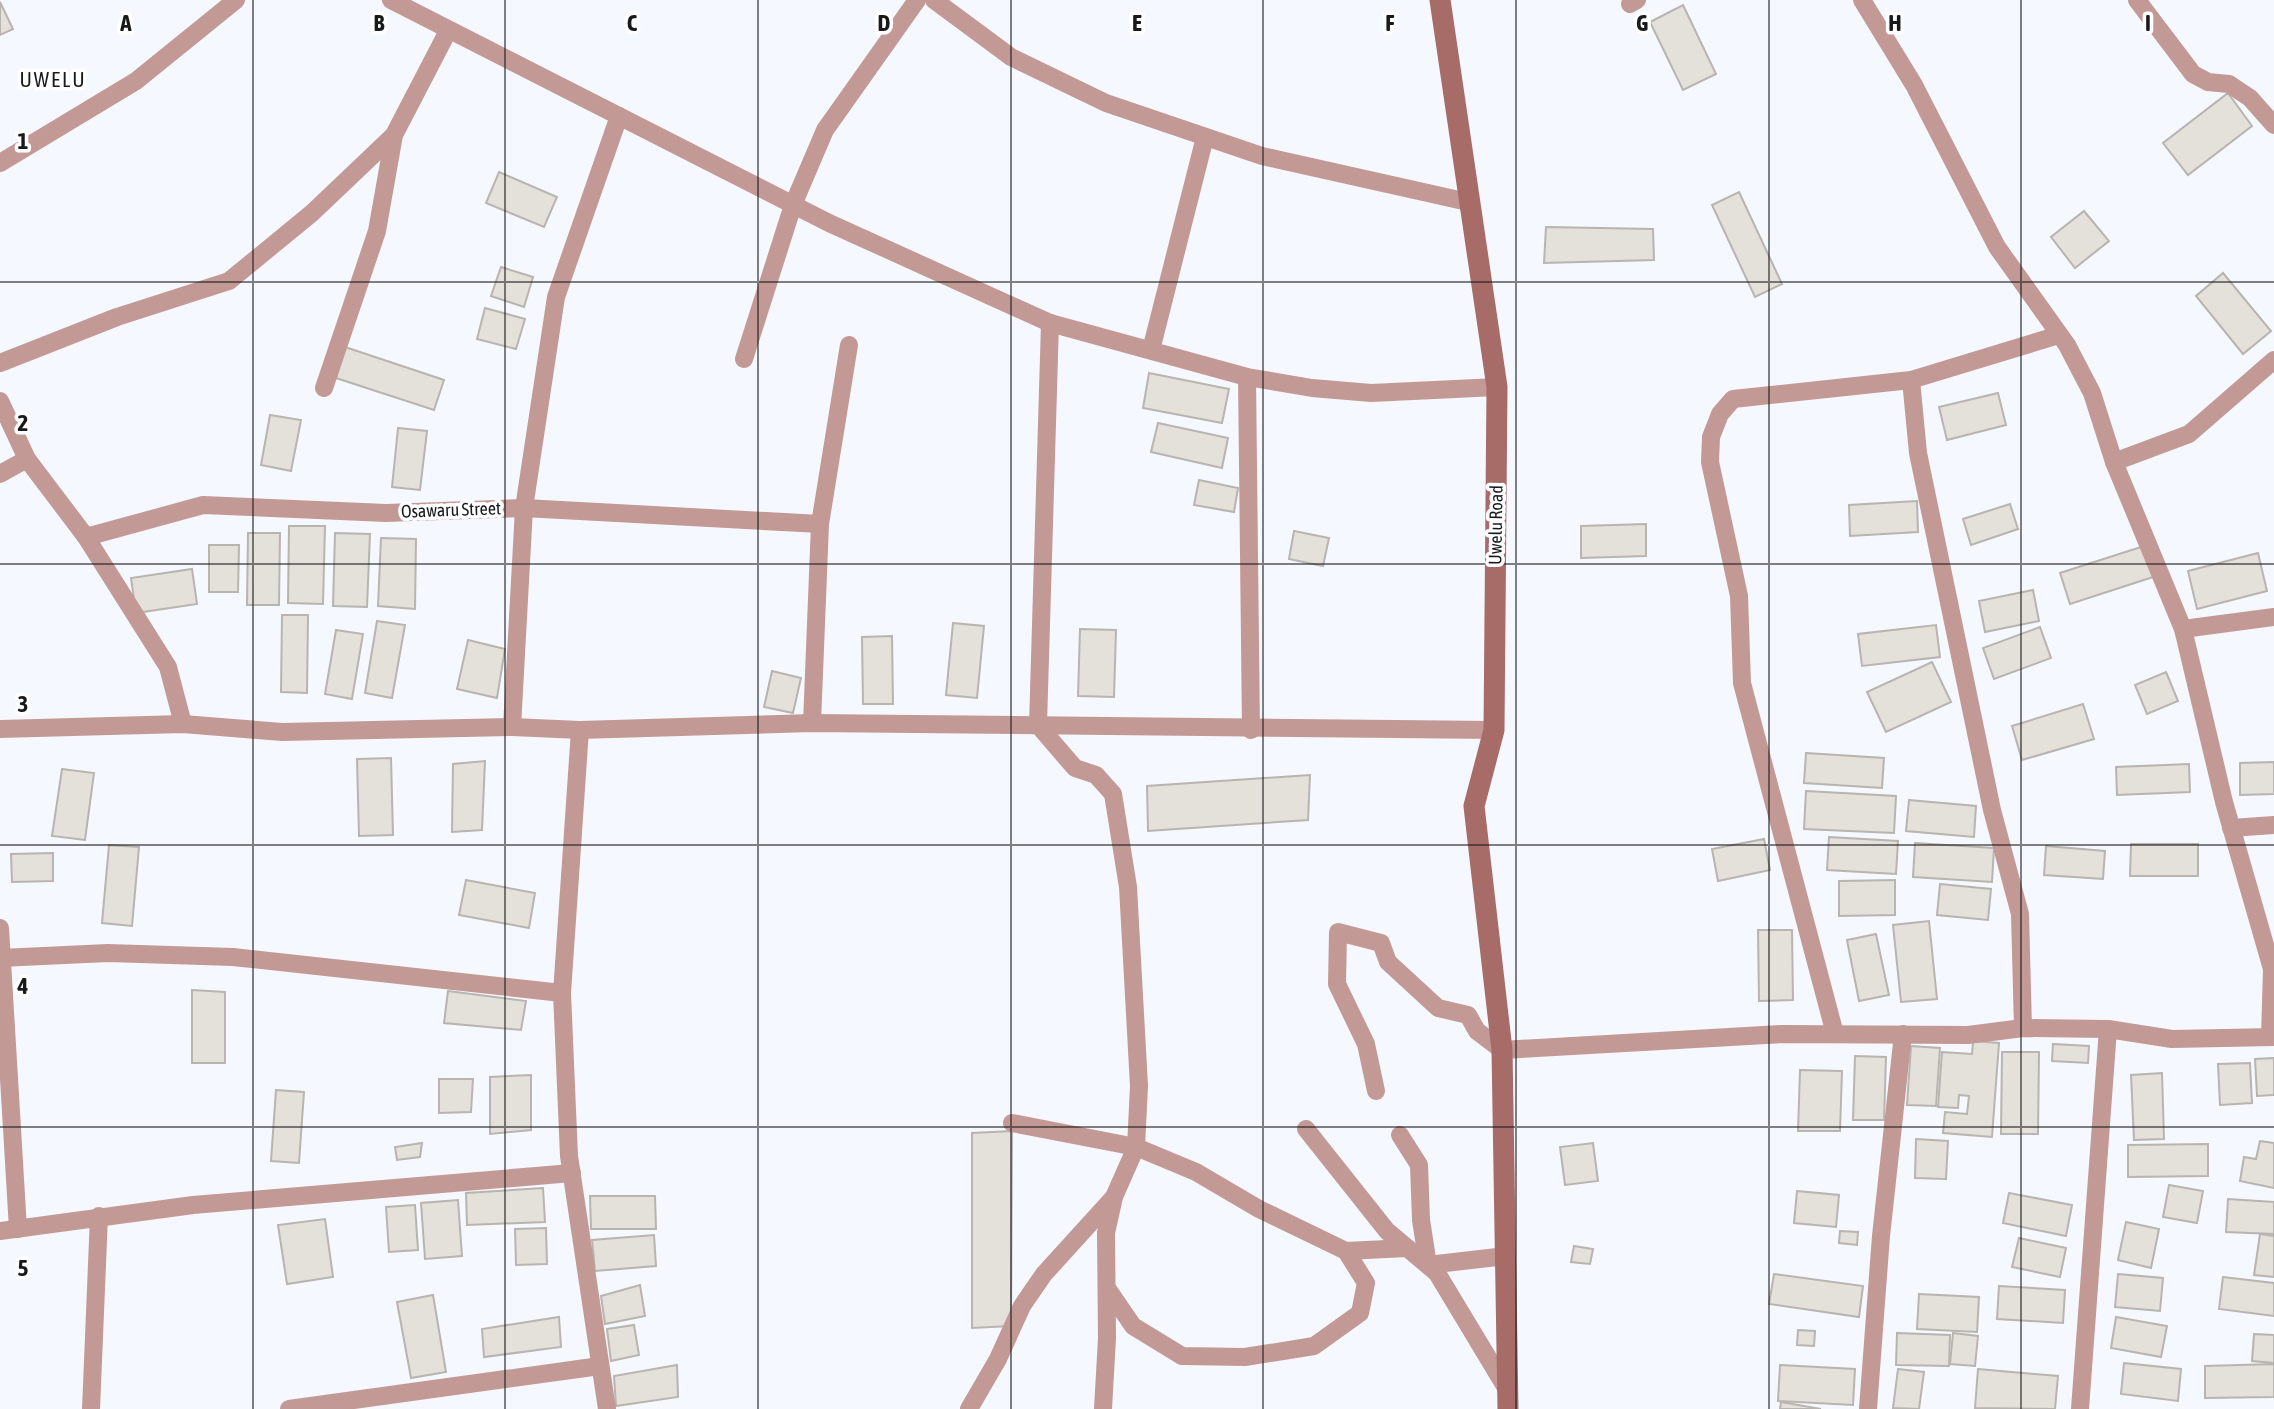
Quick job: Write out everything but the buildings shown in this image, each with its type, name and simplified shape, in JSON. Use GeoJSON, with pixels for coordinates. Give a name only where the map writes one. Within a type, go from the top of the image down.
{"type":"FeatureCollection","features":[{"type":"Feature","properties":{"kind":"street"},"geometry":{"type":"LineString","coordinates":[[0,163],[136,81],[236,0]]}},
{"type":"Feature","properties":{"kind":"street"},"geometry":{"type":"LineString","coordinates":[[391,0],[793,205],[1050,323],[1247,377],[1312,388],[1371,393],[1497,387]]}},
{"type":"Feature","properties":{"kind":"street"},"geometry":{"type":"LineString","coordinates":[[744,359],[793,205],[825,130],[917,0]]}},
{"type":"Feature","properties":{"kind":"street"},"geometry":{"type":"LineString","coordinates":[[934,0],[1011,57],[1106,103],[1262,156],[1468,202]]}},
{"type":"Feature","properties":{"kind":"street","name":"Uwelu Road"},"geometry":{"type":"LineString","coordinates":[[1440,0],[1497,387],[1494,730],[1474,806],[1502,1050],[1508,1400]]}},
{"type":"Feature","properties":{"kind":"street"},"geometry":{"type":"LineString","coordinates":[[1376,1091],[1366,1044],[1337,984],[1338,932],[1381,943],[1388,962],[1438,1008],[1468,1016],[1478,1031],[1502,1050],[1782,1034],[1968,1035],[2023,1028],[2108,1029],[2172,1039],[2272,1037],[2272,969],[2231,828],[2183,629],[2114,462],[2092,393],[2059,335],[1997,247],[1914,85],[1862,0]]}},
{"type":"Feature","properties":{"kind":"street"},"geometry":{"type":"LineString","coordinates":[[2137,0],[2193,74],[2208,82],[2229,84],[2250,98],[2274,125]]}},
{"type":"Feature","properties":{"kind":"street"},"geometry":{"type":"LineString","coordinates":[[324,388],[377,231],[394,135],[448,31]]}},
{"type":"Feature","properties":{"kind":"street"},"geometry":{"type":"LineString","coordinates":[[512,727],[524,508],[556,297],[619,116]]}},
{"type":"Feature","properties":{"kind":"street"},"geometry":{"type":"LineString","coordinates":[[0,363],[117,317],[229,281],[312,214],[394,135]]}},
{"type":"Feature","properties":{"kind":"street"},"geometry":{"type":"LineString","coordinates":[[1151,350],[1205,137]]}},
{"type":"Feature","properties":{"kind":"street"},"geometry":{"type":"LineString","coordinates":[[1050,323],[1038,725],[1075,768],[1096,775],[1112,793],[1128,887],[1139,1086],[1136,1147],[1114,1197],[1106,1233],[1103,1409]]}},
{"type":"Feature","properties":{"kind":"street"},"geometry":{"type":"LineString","coordinates":[[1835,1034],[1742,683],[1740,596],[1710,462],[1711,437],[1720,414],[1733,399],[1911,380],[2059,335]]}},
{"type":"Feature","properties":{"kind":"street"},"geometry":{"type":"LineString","coordinates":[[812,723],[820,524],[849,345]]}},
{"type":"Feature","properties":{"kind":"street"},"geometry":{"type":"LineString","coordinates":[[2114,462],[2189,434],[2274,360]]}},
{"type":"Feature","properties":{"kind":"street"},"geometry":{"type":"LineString","coordinates":[[1247,377],[1251,730]]}},
{"type":"Feature","properties":{"kind":"street"},"geometry":{"type":"LineString","coordinates":[[1911,380],[1918,453],[1992,810],[2020,914],[2023,1028]]}},
{"type":"Feature","properties":{"kind":"street"},"geometry":{"type":"LineString","coordinates":[[0,401],[27,459],[86,537],[168,667],[183,724]]}},
{"type":"Feature","properties":{"kind":"street"},"geometry":{"type":"LineString","coordinates":[[0,474],[27,459]]}},
{"type":"Feature","properties":{"kind":"street","name":"Osawaru Street"},"geometry":{"type":"LineString","coordinates":[[86,537],[203,505],[386,513],[524,508],[820,524]]}},
{"type":"Feature","properties":{"kind":"street"},"geometry":{"type":"LineString","coordinates":[[2183,629],[2274,617]]}},
{"type":"Feature","properties":{"kind":"street"},"geometry":{"type":"LineString","coordinates":[[0,729],[183,724],[282,732],[512,727],[580,730],[812,723],[1251,730],[1494,730]]}},
{"type":"Feature","properties":{"kind":"street"},"geometry":{"type":"LineString","coordinates":[[580,730],[562,993],[572,1173],[607,1409]]}},
{"type":"Feature","properties":{"kind":"street"},"geometry":{"type":"LineString","coordinates":[[2231,828],[2274,825]]}},
{"type":"Feature","properties":{"kind":"street"},"geometry":{"type":"LineString","coordinates":[[0,928],[9,1230],[193,1205],[572,1173]]}},
{"type":"Feature","properties":{"kind":"street"},"geometry":{"type":"LineString","coordinates":[[1,958],[108,953],[233,957],[562,993]]}},
{"type":"Feature","properties":{"kind":"street"},"geometry":{"type":"LineString","coordinates":[[2080,1409],[2108,1029]]}},
{"type":"Feature","properties":{"kind":"street"},"geometry":{"type":"LineString","coordinates":[[1868,1409],[1881,1236],[1903,1034]]}},
{"type":"Feature","properties":{"kind":"street"},"geometry":{"type":"LineString","coordinates":[[1012,1123],[1136,1147],[1196,1172],[1259,1209],[1346,1251],[1407,1248]]}},
{"type":"Feature","properties":{"kind":"street"},"geometry":{"type":"LineString","coordinates":[[1306,1129],[1387,1231],[1437,1273],[1508,1400]]}},
{"type":"Feature","properties":{"kind":"street"},"geometry":{"type":"LineString","coordinates":[[1400,1135],[1419,1165],[1421,1220],[1428,1265]]}},
{"type":"Feature","properties":{"kind":"street"},"geometry":{"type":"LineString","coordinates":[[969,1409],[998,1359],[1022,1306],[1044,1274],[1114,1197]]}},
{"type":"Feature","properties":{"kind":"street"},"geometry":{"type":"LineString","coordinates":[[91,1409],[99,1216]]}},
{"type":"Feature","properties":{"kind":"street"},"geometry":{"type":"LineString","coordinates":[[1107,1287],[1133,1326],[1182,1356],[1256,1355],[1314,1346],[1360,1313],[1366,1283],[1346,1251]]}},
{"type":"Feature","properties":{"kind":"street"},"geometry":{"type":"LineString","coordinates":[[1428,1265],[1506,1256]]}},
{"type":"Feature","properties":{"kind":"street"},"geometry":{"type":"LineString","coordinates":[[289,1409],[600,1366]]}},
{"type":"Feature","properties":{"kind":"district","name":"UWELU"},"geometry":{"type":"Point","coordinates":[53,80]}}]}
